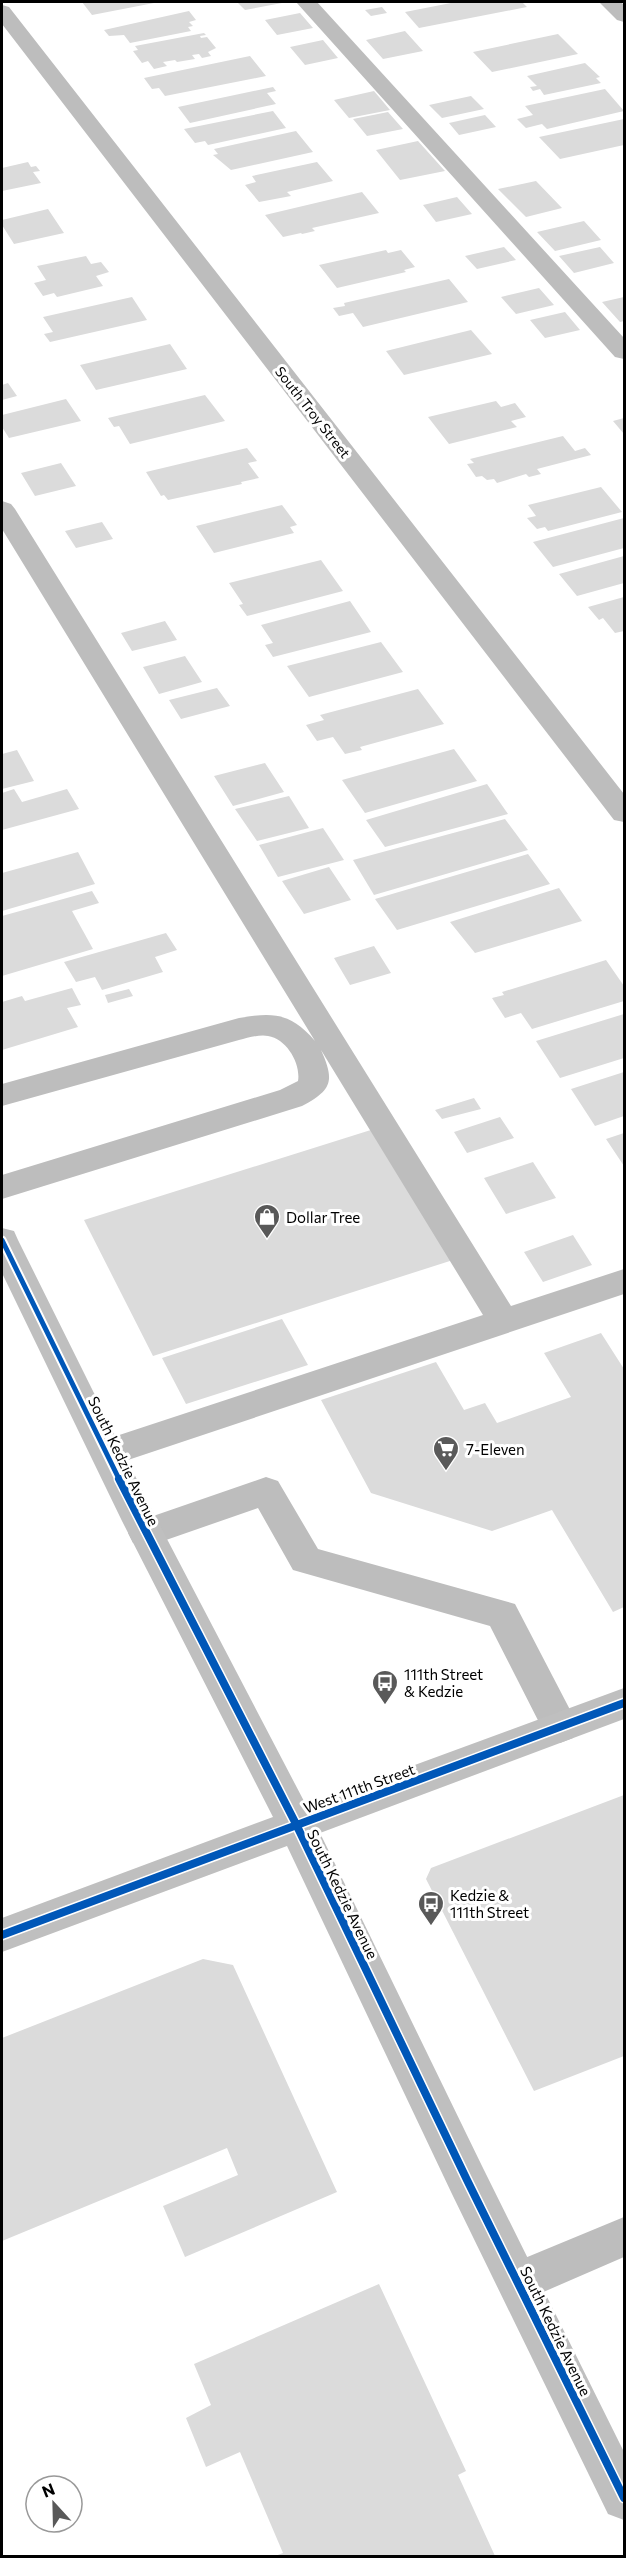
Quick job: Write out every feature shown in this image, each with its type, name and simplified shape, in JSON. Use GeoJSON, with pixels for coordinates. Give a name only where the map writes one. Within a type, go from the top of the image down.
{"type":"FeatureCollection","features":[{"type":"Feature","properties":{"kind":"main road","name":"South Kedzie Avenue"},"geometry":{"type":"LineString","coordinates":[[2,1240],[11,1281],[107,1453],[296,1824],[624,2498]]}},
{"type":"Feature","properties":{"kind":"main road","name":"West 111th Street"},"geometry":{"type":"LineString","coordinates":[[2,1935],[624,1703]]}},
{"type":"Feature","properties":{"kind":"street"},"geometry":{"type":"LineString","coordinates":[[306,2],[624,352]]}},
{"type":"Feature","properties":{"kind":"street"},"geometry":{"type":"LineString","coordinates":[[609,2],[624,16]]}},
{"type":"Feature","properties":{"kind":"street","name":"South Troy Street"},"geometry":{"type":"LineString","coordinates":[[2,11],[624,813]]}},
{"type":"Feature","properties":{"kind":"street"},"geometry":{"type":"LineString","coordinates":[[2,509],[503,1320]]}},
{"type":"Feature","properties":{"kind":"street"},"geometry":{"type":"LineString","coordinates":[[2,1095],[239,1029],[268,1024],[290,1032],[305,1050],[315,1071],[312,1087],[291,1098],[2,1187]]}},
{"type":"Feature","properties":{"kind":"street"},"geometry":{"type":"LineString","coordinates":[[107,1453],[624,1281]]}},
{"type":"Feature","properties":{"kind":"street"},"geometry":{"type":"LineString","coordinates":[[146,1533],[266,1491],[306,1560],[502,1615],[560,1726]]}},
{"type":"Feature","properties":{"kind":"street"},"geometry":{"type":"LineString","coordinates":[[518,2282],[624,2237]]}},
{"type":"Feature","properties":{"kind":"building"},"geometry":{"type":"Polygon","coordinates":[[[82,2],[154,2],[154,3],[92,15],[82,2]]]}},
{"type":"Feature","properties":{"kind":"building"},"geometry":{"type":"Polygon","coordinates":[[[237,2],[281,2],[282,3],[245,10],[237,2]]]}},
{"type":"Feature","properties":{"kind":"building"},"geometry":{"type":"Polygon","coordinates":[[[456,2],[522,2],[527,7],[419,28],[405,12],[456,2]]]}},
{"type":"Feature","properties":{"kind":"building"},"geometry":{"type":"Polygon","coordinates":[[[382,7],[387,13],[371,16],[365,10],[382,7]]]}},
{"type":"Feature","properties":{"kind":"building"},"geometry":{"type":"Polygon","coordinates":[[[189,11],[196,20],[189,22],[193,26],[188,27],[191,31],[130,43],[124,35],[109,36],[104,30],[189,11]]]}},
{"type":"Feature","properties":{"kind":"building"},"geometry":{"type":"Polygon","coordinates":[[[300,13],[313,28],[277,35],[265,20],[300,13]]]}},
{"type":"Feature","properties":{"kind":"building"},"geometry":{"type":"Polygon","coordinates":[[[405,31],[423,51],[383,59],[366,40],[405,31]]]}},
{"type":"Feature","properties":{"kind":"building"},"geometry":{"type":"Polygon","coordinates":[[[204,33],[206,35],[200,36],[201,38],[207,37],[216,48],[208,52],[211,56],[202,58],[199,54],[192,55],[195,59],[163,62],[167,66],[154,69],[148,61],[142,63],[133,51],[138,50],[135,46],[204,33]]]}},
{"type":"Feature","properties":{"kind":"building"},"geometry":{"type":"Polygon","coordinates":[[[558,34],[578,54],[492,72],[473,52],[558,34]]]}},
{"type":"Feature","properties":{"kind":"building"},"geometry":{"type":"Polygon","coordinates":[[[323,40],[338,58],[305,65],[290,47],[323,40]]]}},
{"type":"Feature","properties":{"kind":"building"},"geometry":{"type":"Polygon","coordinates":[[[250,56],[266,76],[165,96],[159,88],[152,89],[144,78],[250,56]]]}},
{"type":"Feature","properties":{"kind":"building"},"geometry":{"type":"Polygon","coordinates":[[[585,63],[600,77],[596,78],[601,83],[544,95],[540,89],[533,91],[530,87],[537,86],[527,76],[585,63]]]}},
{"type":"Feature","properties":{"kind":"building"},"geometry":{"type":"Polygon","coordinates":[[[273,87],[276,91],[267,93],[276,104],[190,123],[178,107],[273,87]]]}},
{"type":"Feature","properties":{"kind":"building"},"geometry":{"type":"Polygon","coordinates":[[[605,89],[624,111],[547,129],[542,124],[526,128],[517,119],[533,115],[525,106],[605,89]]]}},
{"type":"Feature","properties":{"kind":"building"},"geometry":{"type":"Polygon","coordinates":[[[374,91],[390,110],[349,118],[334,100],[374,91]]]}},
{"type":"Feature","properties":{"kind":"building"},"geometry":{"type":"Polygon","coordinates":[[[471,96],[484,109],[442,118],[429,105],[471,96]]]}},
{"type":"Feature","properties":{"kind":"building"},"geometry":{"type":"Polygon","coordinates":[[[273,111],[286,128],[208,145],[205,141],[195,143],[184,129],[273,111]]]}},
{"type":"Feature","properties":{"kind":"building"},"geometry":{"type":"Polygon","coordinates":[[[388,112],[403,129],[367,136],[353,119],[388,112]]]}},
{"type":"Feature","properties":{"kind":"building"},"geometry":{"type":"Polygon","coordinates":[[[485,115],[496,127],[459,135],[449,123],[485,115]]]}},
{"type":"Feature","properties":{"kind":"building"},"geometry":{"type":"Polygon","coordinates":[[[624,119],[624,145],[560,159],[539,137],[624,119]]]}},
{"type":"Feature","properties":{"kind":"building"},"geometry":{"type":"Polygon","coordinates":[[[296,131],[313,152],[231,170],[213,155],[218,154],[214,149],[296,131]]]}},
{"type":"Feature","properties":{"kind":"building"},"geometry":{"type":"Polygon","coordinates":[[[418,141],[445,171],[400,180],[376,150],[418,141]]]}},
{"type":"Feature","properties":{"kind":"building"},"geometry":{"type":"Polygon","coordinates":[[[28,162],[31,167],[36,166],[40,171],[33,172],[41,183],[2,191],[2,168],[28,162]]]}},
{"type":"Feature","properties":{"kind":"building"},"geometry":{"type":"Polygon","coordinates":[[[317,162],[333,181],[287,192],[291,196],[259,202],[245,185],[256,182],[252,176],[317,162]]]}},
{"type":"Feature","properties":{"kind":"building"},"geometry":{"type":"Polygon","coordinates":[[[536,181],[562,208],[526,217],[498,189],[536,181]]]}},
{"type":"Feature","properties":{"kind":"building"},"geometry":{"type":"Polygon","coordinates":[[[362,192],[379,213],[312,228],[315,231],[283,237],[265,215],[362,192]]]}},
{"type":"Feature","properties":{"kind":"building"},"geometry":{"type":"Polygon","coordinates":[[[457,197],[472,214],[436,222],[423,205],[457,197]]]}},
{"type":"Feature","properties":{"kind":"building"},"geometry":{"type":"Polygon","coordinates":[[[48,209],[64,233],[14,244],[2,225],[2,220],[48,209]]]}},
{"type":"Feature","properties":{"kind":"building"},"geometry":{"type":"Polygon","coordinates":[[[584,221],[601,240],[555,251],[537,232],[584,221]]]}},
{"type":"Feature","properties":{"kind":"building"},"geometry":{"type":"Polygon","coordinates":[[[504,247],[516,260],[477,269],[465,256],[504,247]]]}},
{"type":"Feature","properties":{"kind":"building"},"geometry":{"type":"Polygon","coordinates":[[[600,247],[614,263],[574,273],[559,256],[600,247]]]}},
{"type":"Feature","properties":{"kind":"building"},"geometry":{"type":"Polygon","coordinates":[[[386,250],[388,253],[401,250],[415,267],[404,270],[406,272],[337,288],[319,265],[386,250]]]}},
{"type":"Feature","properties":{"kind":"building"},"geometry":{"type":"Polygon","coordinates":[[[86,256],[91,264],[101,262],[109,272],[96,276],[103,286],[57,297],[54,293],[43,296],[34,283],[46,280],[37,266],[86,256]]]}},
{"type":"Feature","properties":{"kind":"building"},"geometry":{"type":"Polygon","coordinates":[[[449,279],[468,302],[363,327],[353,313],[339,316],[333,308],[345,306],[344,303],[449,279]]]}},
{"type":"Feature","properties":{"kind":"building"},"geometry":{"type":"Polygon","coordinates":[[[539,288],[554,305],[516,314],[501,297],[539,288]]]}},
{"type":"Feature","properties":{"kind":"building"},"geometry":{"type":"Polygon","coordinates":[[[132,297],[147,320],[50,342],[44,334],[53,332],[43,317],[132,297]]]}},
{"type":"Feature","properties":{"kind":"building"},"geometry":{"type":"Polygon","coordinates":[[[624,297],[624,321],[620,322],[602,302],[624,297]]]}},
{"type":"Feature","properties":{"kind":"building"},"geometry":{"type":"Polygon","coordinates":[[[565,312],[580,330],[545,338],[530,320],[565,312]]]}},
{"type":"Feature","properties":{"kind":"building"},"geometry":{"type":"Polygon","coordinates":[[[471,330],[492,354],[404,375],[386,351],[471,330]]]}},
{"type":"Feature","properties":{"kind":"building"},"geometry":{"type":"Polygon","coordinates":[[[170,344],[187,369],[96,390],[80,365],[170,344]]]}},
{"type":"Feature","properties":{"kind":"building"},"geometry":{"type":"Polygon","coordinates":[[[8,383],[17,396],[2,400],[2,385],[8,383]]]}},
{"type":"Feature","properties":{"kind":"building"},"geometry":{"type":"Polygon","coordinates":[[[205,395],[225,421],[130,444],[119,426],[114,427],[108,418],[205,395]]]}},
{"type":"Feature","properties":{"kind":"building"},"geometry":{"type":"Polygon","coordinates":[[[66,399],[81,421],[9,438],[2,427],[2,415],[66,399]]]}},
{"type":"Feature","properties":{"kind":"building"},"geometry":{"type":"Polygon","coordinates":[[[496,401],[501,407],[515,403],[526,417],[511,421],[517,427],[449,444],[428,417],[496,401]]]}},
{"type":"Feature","properties":{"kind":"building"},"geometry":{"type":"Polygon","coordinates":[[[624,418],[624,434],[613,421],[624,418]]]}},
{"type":"Feature","properties":{"kind":"building"},"geometry":{"type":"Polygon","coordinates":[[[563,436],[575,451],[585,448],[591,455],[537,469],[541,474],[529,477],[526,474],[497,483],[494,479],[476,477],[467,464],[474,463],[470,459],[563,436]]]}},
{"type":"Feature","properties":{"kind":"building"},"geometry":{"type":"Polygon","coordinates":[[[247,448],[257,461],[248,463],[259,478],[241,482],[242,484],[168,500],[164,495],[161,496],[146,472],[247,448]]]}},
{"type":"Feature","properties":{"kind":"building"},"geometry":{"type":"Polygon","coordinates":[[[61,463],[76,486],[35,496],[21,473],[61,463]]]}},
{"type":"Feature","properties":{"kind":"building"},"geometry":{"type":"Polygon","coordinates":[[[601,487],[622,512],[548,531],[545,527],[537,529],[527,518],[536,516],[528,505],[601,487]]]}},
{"type":"Feature","properties":{"kind":"building"},"geometry":{"type":"Polygon","coordinates":[[[282,505],[297,525],[290,527],[294,533],[214,553],[196,526],[282,505]]]}},
{"type":"Feature","properties":{"kind":"building"},"geometry":{"type":"Polygon","coordinates":[[[624,518],[624,548],[553,567],[533,542],[624,518]]]}},
{"type":"Feature","properties":{"kind":"building"},"geometry":{"type":"Polygon","coordinates":[[[102,522],[113,539],[76,548],[65,531],[102,522]]]}},
{"type":"Feature","properties":{"kind":"building"},"geometry":{"type":"Polygon","coordinates":[[[624,556],[624,583],[577,596],[559,574],[624,556]]]}},
{"type":"Feature","properties":{"kind":"building"},"geometry":{"type":"Polygon","coordinates":[[[321,560],[343,591],[247,616],[239,605],[243,604],[229,583],[321,560]]]}},
{"type":"Feature","properties":{"kind":"building"},"geometry":{"type":"Polygon","coordinates":[[[624,597],[624,631],[615,633],[603,618],[599,620],[588,607],[624,597]]]}},
{"type":"Feature","properties":{"kind":"building"},"geometry":{"type":"Polygon","coordinates":[[[350,601],[371,632],[273,657],[265,645],[273,643],[261,625],[350,601]]]}},
{"type":"Feature","properties":{"kind":"building"},"geometry":{"type":"Polygon","coordinates":[[[165,621],[177,640],[132,651],[121,633],[165,621]]]}},
{"type":"Feature","properties":{"kind":"building"},"geometry":{"type":"Polygon","coordinates":[[[381,642],[403,672],[309,697],[287,666],[381,642]]]}},
{"type":"Feature","properties":{"kind":"building"},"geometry":{"type":"Polygon","coordinates":[[[185,656],[202,682],[159,694],[143,667],[185,656]]]}},
{"type":"Feature","properties":{"kind":"building"},"geometry":{"type":"Polygon","coordinates":[[[217,688],[230,706],[181,719],[169,700],[217,688]]]}},
{"type":"Feature","properties":{"kind":"building"},"geometry":{"type":"Polygon","coordinates":[[[418,689],[444,724],[360,747],[362,750],[345,754],[333,737],[317,741],[306,725],[324,720],[320,715],[418,689]]]}},
{"type":"Feature","properties":{"kind":"building"},"geometry":{"type":"Polygon","coordinates":[[[454,749],[477,781],[365,813],[342,780],[454,749]]]}},
{"type":"Feature","properties":{"kind":"building"},"geometry":{"type":"Polygon","coordinates":[[[17,750],[34,781],[2,789],[2,754],[17,750]]]}},
{"type":"Feature","properties":{"kind":"building"},"geometry":{"type":"Polygon","coordinates":[[[265,763],[284,792],[233,806],[214,776],[265,763]]]}},
{"type":"Feature","properties":{"kind":"building"},"geometry":{"type":"Polygon","coordinates":[[[487,784],[508,814],[385,847],[366,820],[487,784]]]}},
{"type":"Feature","properties":{"kind":"building"},"geometry":{"type":"Polygon","coordinates":[[[14,789],[22,802],[67,789],[79,809],[2,830],[2,793],[14,789]]]}},
{"type":"Feature","properties":{"kind":"building"},"geometry":{"type":"Polygon","coordinates":[[[289,796],[309,828],[257,841],[235,809],[289,796]]]}},
{"type":"Feature","properties":{"kind":"building"},"geometry":{"type":"Polygon","coordinates":[[[505,819],[528,850],[374,895],[353,860],[505,819]]]}},
{"type":"Feature","properties":{"kind":"building"},"geometry":{"type":"Polygon","coordinates":[[[323,828],[344,860],[278,877],[259,845],[323,828]]]}},
{"type":"Feature","properties":{"kind":"building"},"geometry":{"type":"Polygon","coordinates":[[[78,852],[95,884],[2,911],[2,873],[78,852]]]}},
{"type":"Feature","properties":{"kind":"building"},"geometry":{"type":"Polygon","coordinates":[[[528,854],[550,884],[397,930],[375,899],[528,854]]]}},
{"type":"Feature","properties":{"kind":"building"},"geometry":{"type":"Polygon","coordinates":[[[329,867],[351,900],[304,914],[282,881],[329,867]]]}},
{"type":"Feature","properties":{"kind":"building"},"geometry":{"type":"Polygon","coordinates":[[[559,888],[582,921],[475,953],[450,922],[559,888]]]}},
{"type":"Feature","properties":{"kind":"building"},"geometry":{"type":"Polygon","coordinates":[[[92,891],[99,903],[72,911],[93,949],[2,976],[2,916],[92,891]]]}},
{"type":"Feature","properties":{"kind":"building"},"geometry":{"type":"Polygon","coordinates":[[[166,933],[177,950],[155,957],[163,972],[102,990],[95,977],[76,982],[64,962],[166,933]]]}},
{"type":"Feature","properties":{"kind":"building"},"geometry":{"type":"Polygon","coordinates":[[[374,946],[391,973],[350,985],[334,958],[374,946]]]}},
{"type":"Feature","properties":{"kind":"building"},"geometry":{"type":"Polygon","coordinates":[[[606,960],[624,986],[624,1001],[532,1029],[521,1013],[505,1018],[492,998],[504,995],[502,992],[606,960]]]}},
{"type":"Feature","properties":{"kind":"building"},"geometry":{"type":"Polygon","coordinates":[[[72,988],[81,1005],[67,1008],[78,1027],[2,1050],[2,1002],[22,996],[25,1001],[72,988]]]}},
{"type":"Feature","properties":{"kind":"building"},"geometry":{"type":"Polygon","coordinates":[[[129,989],[133,996],[108,1003],[105,995],[129,989]]]}},
{"type":"Feature","properties":{"kind":"building"},"geometry":{"type":"Polygon","coordinates":[[[624,1014],[624,1058],[560,1078],[536,1041],[624,1014]]]}},
{"type":"Feature","properties":{"kind":"building"},"geometry":{"type":"Polygon","coordinates":[[[624,1072],[624,1116],[595,1126],[571,1089],[624,1072]]]}},
{"type":"Feature","properties":{"kind":"building"},"geometry":{"type":"Polygon","coordinates":[[[474,1098],[481,1109],[442,1119],[435,1110],[474,1098]]]}},
{"type":"Feature","properties":{"kind":"building"},"geometry":{"type":"Polygon","coordinates":[[[500,1117],[514,1138],[467,1153],[454,1132],[500,1117]]]}},
{"type":"Feature","properties":{"kind":"building","name":"Dollar Tree"},"geometry":{"type":"Polygon","coordinates":[[[374,1129],[453,1260],[153,1356],[84,1220],[374,1129]]]}},
{"type":"Feature","properties":{"kind":"building"},"geometry":{"type":"Polygon","coordinates":[[[624,1133],[624,1166],[606,1139],[624,1133]]]}},
{"type":"Feature","properties":{"kind":"building"},"geometry":{"type":"Polygon","coordinates":[[[533,1162],[556,1198],[506,1214],[484,1178],[533,1162]]]}},
{"type":"Feature","properties":{"kind":"building"},"geometry":{"type":"Polygon","coordinates":[[[573,1235],[592,1265],[543,1282],[524,1252],[573,1235]]]}},
{"type":"Feature","properties":{"kind":"building"},"geometry":{"type":"Polygon","coordinates":[[[282,1319],[308,1365],[186,1404],[162,1358],[282,1319]]]}},
{"type":"Feature","properties":{"kind":"building"},"geometry":{"type":"Polygon","coordinates":[[[601,1333],[624,1369],[624,1607],[613,1612],[552,1510],[492,1531],[371,1493],[321,1400],[436,1362],[464,1410],[485,1403],[497,1423],[571,1397],[544,1353],[601,1333]]]}},
{"type":"Feature","properties":{"kind":"building"},"geometry":{"type":"Polygon","coordinates":[[[624,1795],[624,2056],[534,2091],[426,1879],[431,1868],[624,1795]]]}},
{"type":"Feature","properties":{"kind":"building"},"geometry":{"type":"Polygon","coordinates":[[[203,1959],[233,1965],[337,2192],[185,2257],[163,2206],[238,2175],[227,2148],[2,2241],[2,2038],[203,1959]]]}},
{"type":"Feature","properties":{"kind":"building"},"geometry":{"type":"Polygon","coordinates":[[[379,2284],[466,2471],[458,2475],[495,2556],[275,2556],[283,2553],[240,2452],[206,2467],[186,2418],[211,2405],[194,2364],[379,2284]]]}},
{"type":"Feature","properties":{"kind":"cycle path"},"geometry":{"type":"LineString","coordinates":[[2,1240],[140,1521],[296,1824],[467,2180],[624,2498]]}},
{"type":"Feature","properties":{"kind":"cycle path"},"geometry":{"type":"LineString","coordinates":[[2,1935],[624,1703]]}},
{"type":"Feature","properties":{"kind":"place","name":"Dollar Tree"},"geometry":{"type":"Point","coordinates":[267,1240]}},
{"type":"Feature","properties":{"kind":"place","name":"7-Eleven"},"geometry":{"type":"Point","coordinates":[446,1472]}},
{"type":"Feature","properties":{"kind":"place","name":"111th Street & Kedzie"},"geometry":{"type":"Point","coordinates":[385,1706]}},
{"type":"Feature","properties":{"kind":"place","name":"Kedzie & 111th Street"},"geometry":{"type":"Point","coordinates":[431,1927]}}]}
